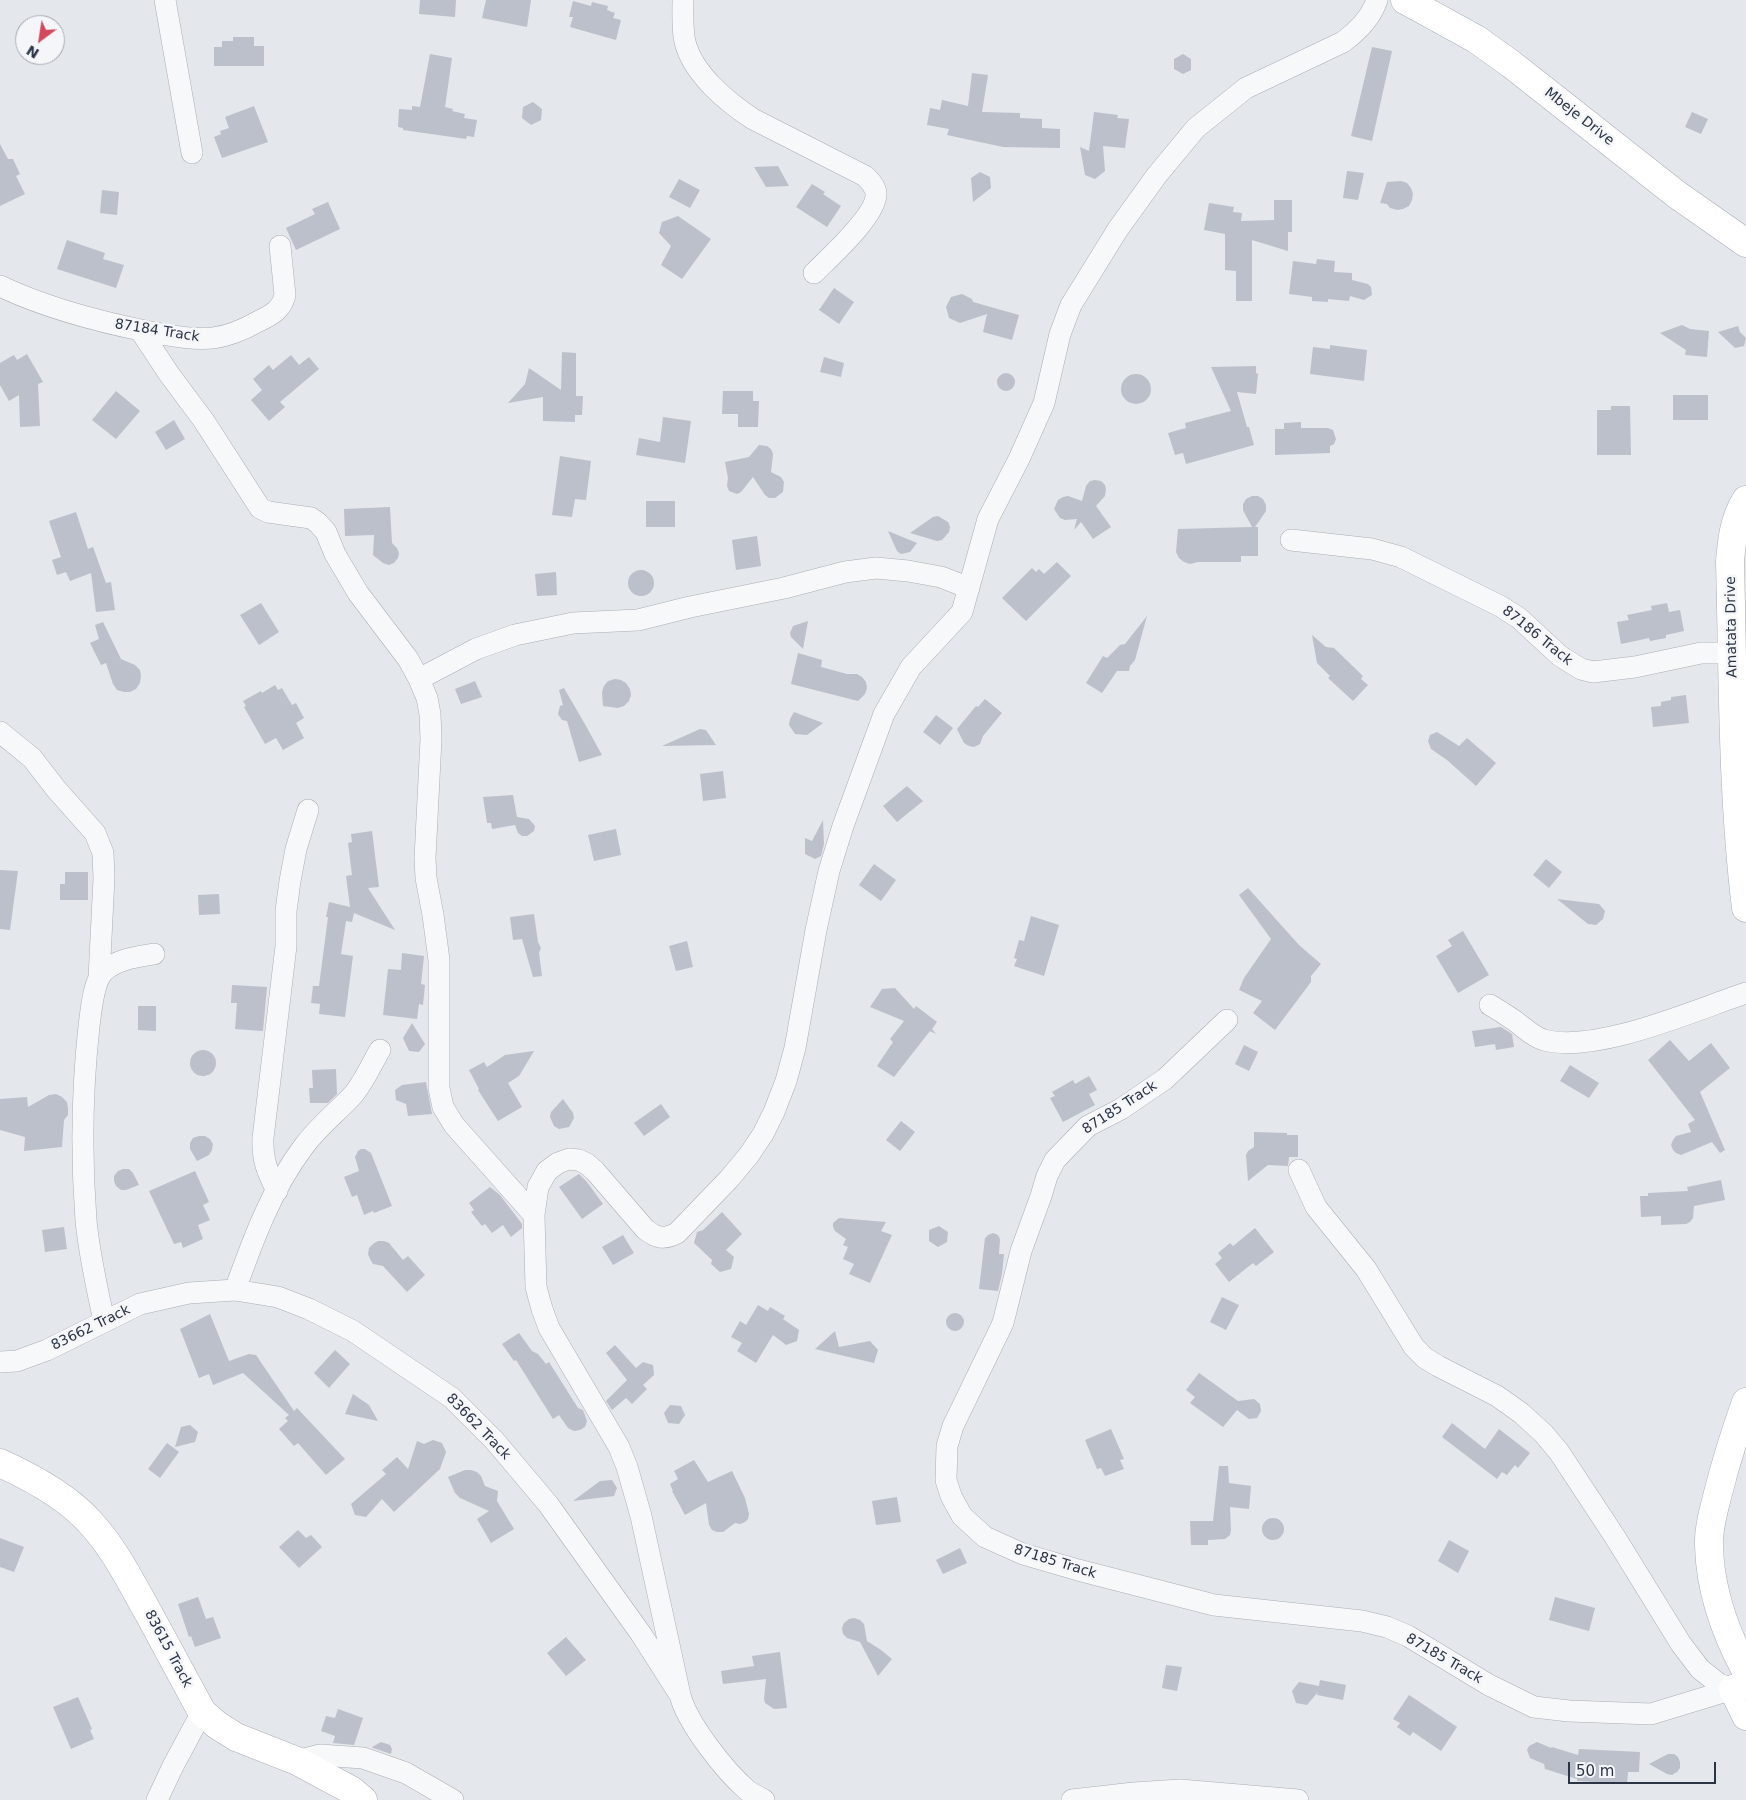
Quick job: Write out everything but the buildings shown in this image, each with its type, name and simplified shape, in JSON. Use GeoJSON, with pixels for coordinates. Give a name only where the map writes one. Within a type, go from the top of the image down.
{"type":"FeatureCollection","features":[{"type":"Feature","properties":{"kind":"street"},"geometry":{"type":"LineString","coordinates":[[164,0],[192,153]]}},
{"type":"Feature","properties":{"kind":"street"},"geometry":{"type":"LineString","coordinates":[[683,0],[685,41],[689,54],[695,66],[720,94],[753,119],[865,176],[876,191],[875,202],[869,215],[814,273]]}},
{"type":"Feature","properties":{"kind":"street"},"geometry":{"type":"LineString","coordinates":[[680,1695],[644,1526],[627,1467],[619,1446],[549,1328],[542,1309],[536,1286],[534,1215],[538,1187],[547,1171],[558,1163],[569,1158],[579,1160],[595,1170],[644,1229],[653,1236],[660,1238],[668,1237],[676,1233],[729,1179],[749,1155],[763,1134],[774,1112],[786,1081],[795,1048],[816,930],[829,871],[843,826],[884,714],[911,667],[962,612],[988,519],[1026,444],[1044,403],[1060,334],[1071,305],[1118,228],[1156,176],[1196,128],[1246,88],[1343,42],[1357,32],[1368,19],[1377,0]]}},
{"type":"Feature","properties":{"kind":"street","name":"Mbeje Drive"},"geometry":{"type":"LineString","coordinates":[[1405,0],[1476,39],[1511,64],[1676,194],[1746,243]]}},
{"type":"Feature","properties":{"kind":"street","name":"87184 Track"},"geometry":{"type":"LineString","coordinates":[[0,286],[56,308],[101,322],[195,339],[215,338],[232,334],[270,316],[283,303],[280,246]]}},
{"type":"Feature","properties":{"kind":"street"},"geometry":{"type":"LineString","coordinates":[[140,330],[168,374],[204,421],[260,508],[268,512],[311,518],[326,532],[335,554],[358,593],[408,659],[419,679],[427,698],[430,714],[431,739],[425,858],[426,878],[434,915],[439,960],[439,1088],[443,1106],[454,1125],[534,1215]]}},
{"type":"Feature","properties":{"kind":"street","name":"Amatata Drive"},"geometry":{"type":"LineString","coordinates":[[1746,500],[1736,517],[1730,561],[1739,617],[1732,653],[1735,768],[1741,869],[1746,908]]}},
{"type":"Feature","properties":{"kind":"street","name":"87186 Track"},"geometry":{"type":"LineString","coordinates":[[1291,540],[1372,549],[1401,557],[1500,606],[1519,618],[1560,656],[1581,670],[1593,672],[1635,667],[1701,653],[1732,653]]}},
{"type":"Feature","properties":{"kind":"street"},"geometry":{"type":"LineString","coordinates":[[419,679],[476,649],[515,635],[573,624],[638,620],[690,607],[784,588],[845,572],[876,568],[908,571],[941,577],[969,588]]}},
{"type":"Feature","properties":{"kind":"street"},"geometry":{"type":"LineString","coordinates":[[0,732],[32,758],[56,789],[95,833],[103,853],[104,878],[99,978],[92,1005],[86,1056],[82,1120],[86,1221],[94,1275],[104,1321]]}},
{"type":"Feature","properties":{"kind":"street"},"geometry":{"type":"LineString","coordinates":[[277,1191],[268,1173],[262,1154],[263,1138],[286,946],[286,911],[290,881],[296,849],[308,810]]}},
{"type":"Feature","properties":{"kind":"street"},"geometry":{"type":"LineString","coordinates":[[99,978],[104,971],[128,958],[154,954]]}},
{"type":"Feature","properties":{"kind":"street"},"geometry":{"type":"LineString","coordinates":[[1490,1005],[1514,1020],[1529,1033],[1544,1040],[1566,1042],[1591,1041],[1620,1036],[1746,992]]}},
{"type":"Feature","properties":{"kind":"street","name":"87185 Track"},"geometry":{"type":"LineString","coordinates":[[1227,1020],[1165,1079],[1121,1109],[1088,1126],[1055,1160],[1047,1176],[1021,1251],[1003,1323],[957,1417],[947,1446],[946,1480],[951,1496],[962,1516],[986,1537],[1023,1554],[1078,1570],[1214,1605],[1362,1622],[1387,1627],[1408,1636],[1489,1685],[1534,1707],[1569,1711],[1651,1714],[1742,1682]]}},
{"type":"Feature","properties":{"kind":"street"},"geometry":{"type":"LineString","coordinates":[[235,1290],[251,1244],[277,1191],[303,1147],[314,1133],[354,1094],[380,1050]]}},
{"type":"Feature","properties":{"kind":"street"},"geometry":{"type":"LineString","coordinates":[[1299,1170],[1316,1207],[1366,1269],[1414,1347],[1425,1358],[1438,1366],[1497,1396],[1521,1412],[1544,1434],[1559,1452],[1615,1537],[1680,1644],[1700,1669],[1719,1684],[1742,1682]]}},
{"type":"Feature","properties":{"kind":"street","name":"83662 Track"},"geometry":{"type":"LineString","coordinates":[[0,1362],[17,1361],[46,1350],[140,1304],[189,1293],[235,1290],[278,1297],[309,1309],[353,1331],[452,1398],[494,1440],[548,1504],[641,1634],[680,1695],[682,1704],[720,1761],[748,1790],[764,1800]]}},
{"type":"Feature","properties":{"kind":"street"},"geometry":{"type":"LineString","coordinates":[[1746,1402],[1728,1453],[1708,1544],[1711,1576],[1736,1653],[1746,1716]]}},
{"type":"Feature","properties":{"kind":"street","name":"83615 Track"},"geometry":{"type":"LineString","coordinates":[[0,1463],[53,1492],[70,1504],[88,1520],[111,1547],[202,1712],[216,1725],[236,1737],[297,1761],[351,1790],[363,1800]]}},
{"type":"Feature","properties":{"kind":"street"},"geometry":{"type":"LineString","coordinates":[[157,1800],[202,1712]]}},
{"type":"Feature","properties":{"kind":"street"},"geometry":{"type":"LineString","coordinates":[[297,1761],[320,1755],[363,1758],[406,1773],[453,1800]]}},
{"type":"Feature","properties":{"kind":"street"},"geometry":{"type":"LineString","coordinates":[[1072,1800],[1180,1790],[1298,1800]]}}]}
